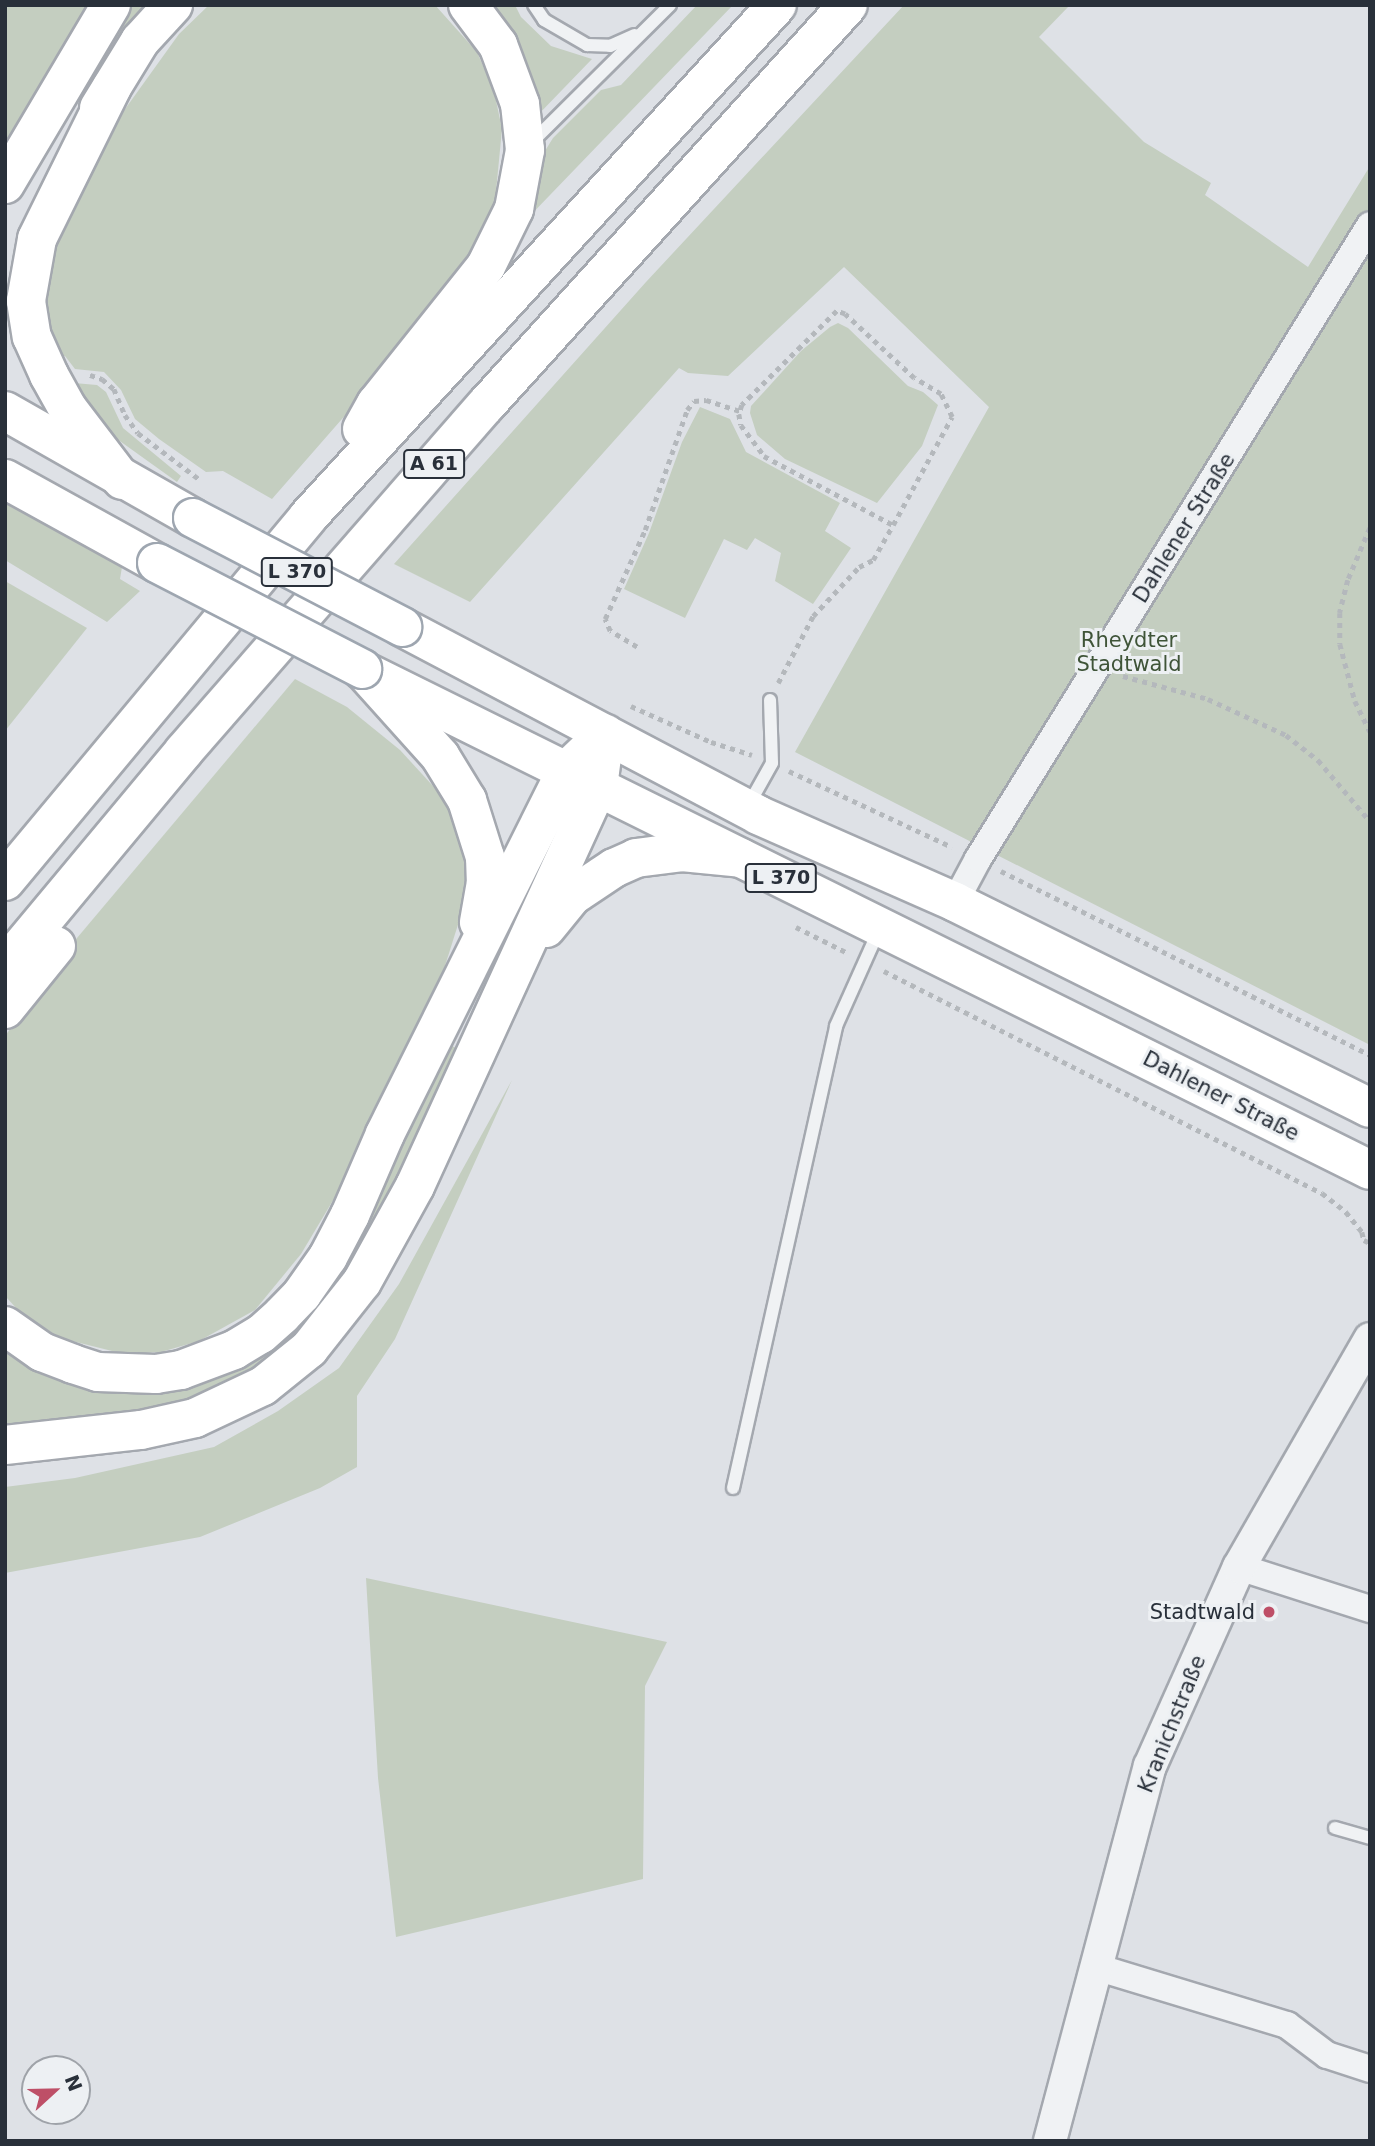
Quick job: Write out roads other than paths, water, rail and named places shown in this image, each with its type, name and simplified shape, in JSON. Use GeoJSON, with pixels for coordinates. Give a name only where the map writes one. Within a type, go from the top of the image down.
{"type":"FeatureCollection","features":[{"type":"Feature","properties":{"kind":"main road"},"geometry":{"type":"LineString","coordinates":[[5,184],[16,161],[111,5]]}},
{"type":"Feature","properties":{"kind":"main road"},"geometry":{"type":"LineString","coordinates":[[5,265],[140,41],[173,5]]}},
{"type":"Feature","properties":{"kind":"main road"},"geometry":{"type":"LineString","coordinates":[[308,517],[376,404],[486,266],[514,209],[525,150],[520,104],[510,71],[498,45],[468,5]]}},
{"type":"Feature","properties":{"kind":"main road","name":"A 61"},"geometry":{"type":"LineString","coordinates":[[5,881],[308,517],[777,5]]}},
{"type":"Feature","properties":{"kind":"main road","name":"A 61"},"geometry":{"type":"LineString","coordinates":[[5,966],[184,751],[486,405],[848,5]]}},
{"type":"Feature","properties":{"kind":"main road"},"geometry":{"type":"LineString","coordinates":[[112,87],[37,239],[26,302],[32,337],[49,375],[68,410],[122,480]]}},
{"type":"Feature","properties":{"kind":"main road","name":"L 370"},"geometry":{"type":"LineString","coordinates":[[5,411],[122,480],[402,627],[616,719],[746,809],[955,902],[1370,1108]]}},
{"type":"Feature","properties":{"kind":"main road","name":"L 370"},"geometry":{"type":"LineString","coordinates":[[5,479],[157,563],[362,669],[881,927]]}},
{"type":"Feature","properties":{"kind":"main road"},"geometry":{"type":"LineString","coordinates":[[362,669],[440,756],[475,821],[485,857],[486,882],[470,962]]}},
{"type":"Feature","properties":{"kind":"main road"},"geometry":{"type":"LineString","coordinates":[[5,1325],[42,1352],[99,1372],[127,1375],[181,1370],[234,1350],[261,1334],[302,1294],[328,1257],[470,962],[616,719]]}},
{"type":"Feature","properties":{"kind":"main road"},"geometry":{"type":"LineString","coordinates":[[5,1009],[85,911],[184,751]]}},
{"type":"Feature","properties":{"kind":"main road"},"geometry":{"type":"LineString","coordinates":[[5,1445],[141,1430],[195,1418],[263,1386],[309,1349],[362,1282],[415,1186],[510,978],[582,779]]}},
{"type":"Feature","properties":{"kind":"main road"},"geometry":{"type":"LineString","coordinates":[[510,978],[572,897],[614,868],[636,858],[682,852],[741,858]]}},
{"type":"Feature","properties":{"kind":"main road","name":"Dahlener Straße"},"geometry":{"type":"LineString","coordinates":[[881,927],[1370,1170]]}},
{"type":"Feature","properties":{"kind":"street","name":"Dahlener Straße"},"geometry":{"type":"LineString","coordinates":[[955,902],[978,859],[1231,454],[1370,225]]}},
{"type":"Feature","properties":{"kind":"street","name":"Kranichstraße"},"geometry":{"type":"LineString","coordinates":[[1050,2141],[1150,1766],[1239,1567],[1370,1339]]}},
{"type":"Feature","properties":{"kind":"street"},"geometry":{"type":"LineString","coordinates":[[1239,1567],[1370,1609]]}},
{"type":"Feature","properties":{"kind":"street"},"geometry":{"type":"LineString","coordinates":[[1096,1967],[1287,2025],[1327,2055],[1370,2069]]}},
{"type":"Feature","properties":{"kind":"lane"},"geometry":{"type":"LineString","coordinates":[[534,5],[544,20],[587,46],[610,46],[645,30]]}},
{"type":"Feature","properties":{"kind":"lane"},"geometry":{"type":"LineString","coordinates":[[525,150],[670,5]]}},
{"type":"Feature","properties":{"kind":"lane"},"geometry":{"type":"LineString","coordinates":[[746,809],[772,764],[770,700]]}},
{"type":"Feature","properties":{"kind":"lane"},"geometry":{"type":"LineString","coordinates":[[738,1483],[836,1026],[881,927]]}},
{"type":"Feature","properties":{"kind":"lane"},"geometry":{"type":"LineString","coordinates":[[1335,1828],[1370,1839]]}},
{"type":"Feature","properties":{"kind":"place","name":"Stadtwald"},"geometry":{"type":"Point","coordinates":[1269,1612]}},
{"type":"Feature","properties":{"kind":"park label","name":"Rheydter Stadtwald"},"geometry":{"type":"Point","coordinates":[1129,652]}}]}
